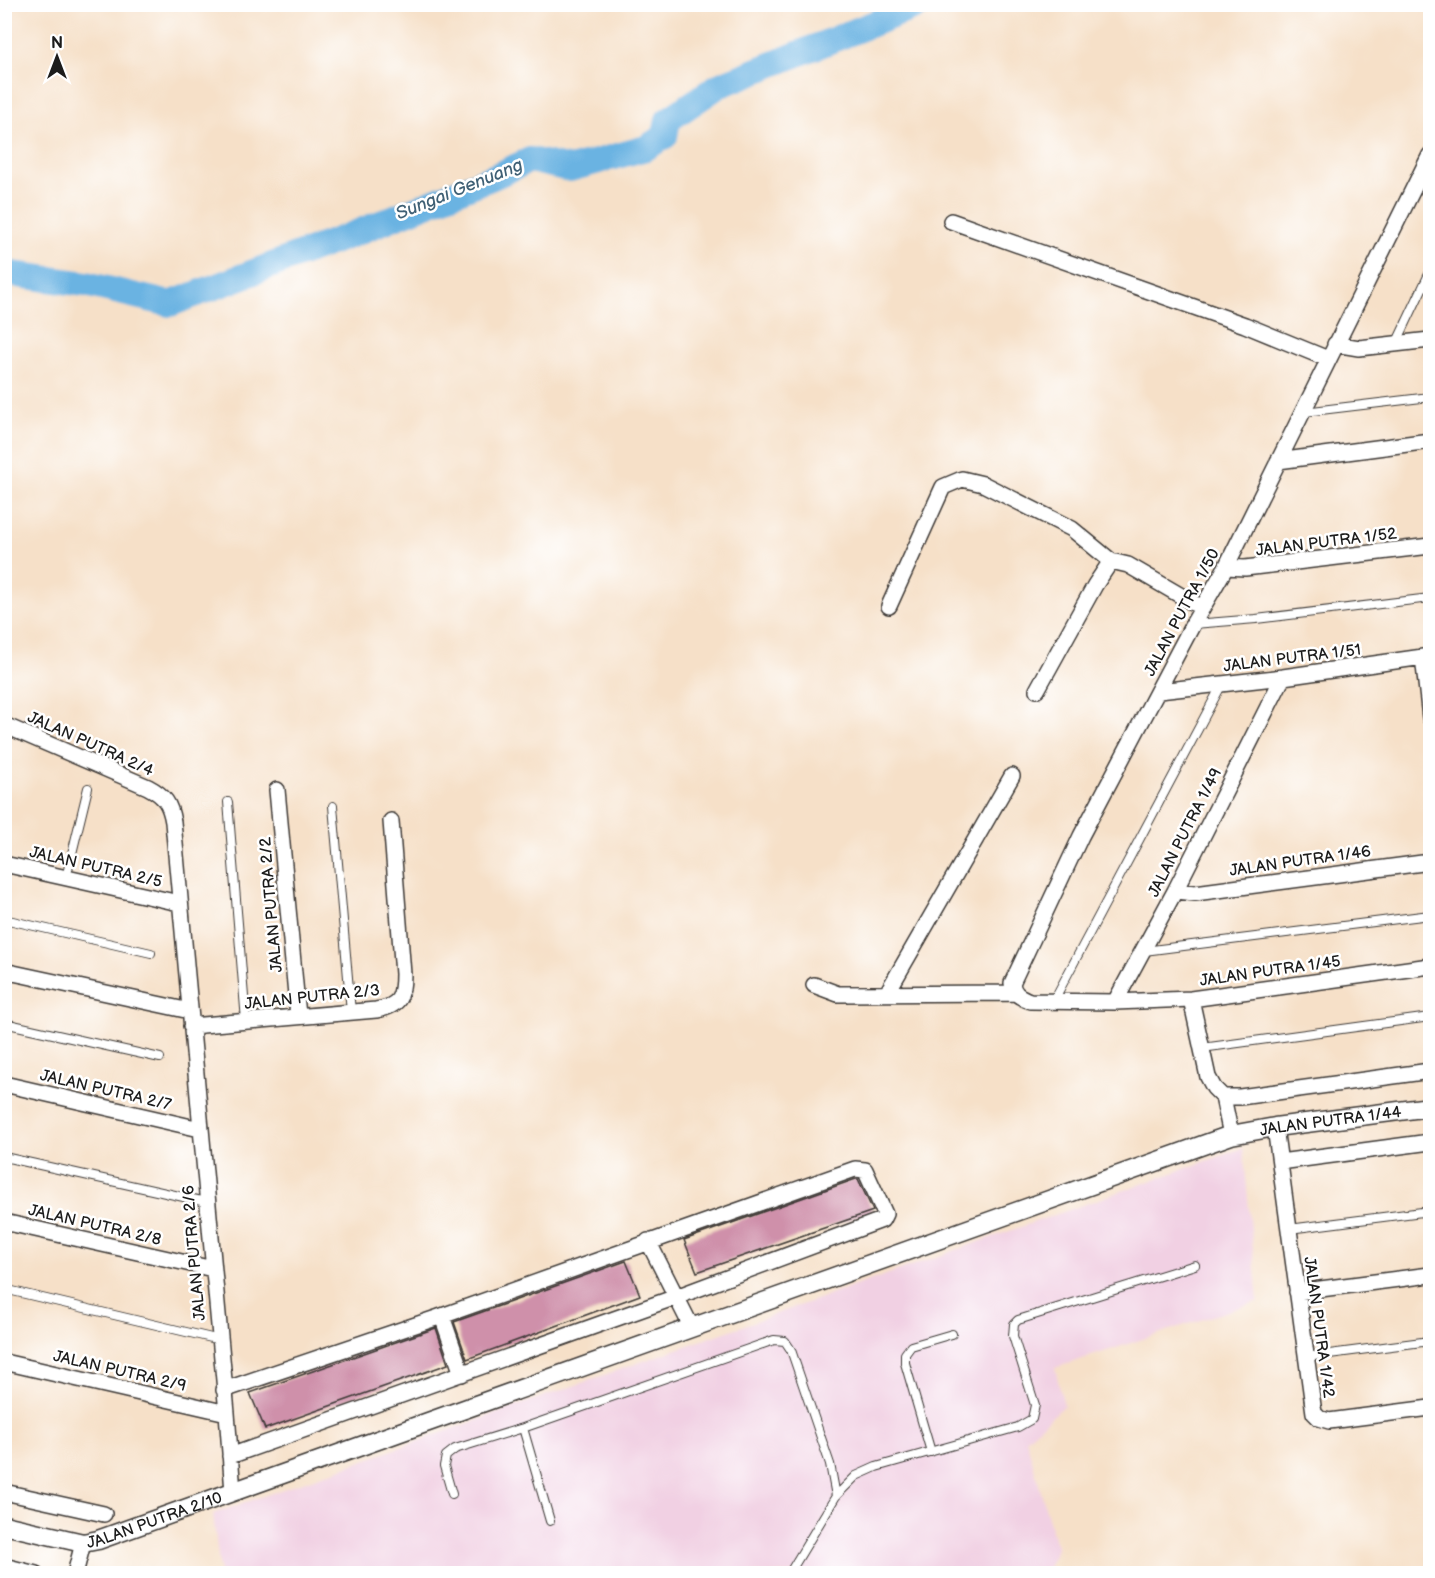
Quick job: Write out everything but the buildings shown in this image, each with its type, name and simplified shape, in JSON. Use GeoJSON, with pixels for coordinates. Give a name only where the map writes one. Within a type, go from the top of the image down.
{"type":"FeatureCollection","features":[{"type":"Feature","properties":{"kind":"street","name":"JALAN PUTRA 1/50"},"geometry":{"type":"LineString","coordinates":[[1015,993],[1012,983],[1014,975],[1082,836],[1193,624],[1226,567],[1431,155]]}},
{"type":"Feature","properties":{"kind":"street"},"geometry":{"type":"LineString","coordinates":[[951,221],[1245,325],[1328,359]]}},
{"type":"Feature","properties":{"kind":"street"},"geometry":{"type":"LineString","coordinates":[[1335,344],[1359,348],[1431,340]]}},
{"type":"Feature","properties":{"kind":"street"},"geometry":{"type":"LineString","coordinates":[[1278,461],[1431,441]]}},
{"type":"Feature","properties":{"kind":"street"},"geometry":{"type":"LineString","coordinates":[[889,606],[943,487],[962,479],[983,484],[1072,529],[1111,561],[1128,565],[1202,608]]}},
{"type":"Feature","properties":{"kind":"street","name":"JALAN PUTRA 1/52"},"geometry":{"type":"LineString","coordinates":[[1226,567],[1245,568],[1431,546]]}},
{"type":"Feature","properties":{"kind":"street"},"geometry":{"type":"LineString","coordinates":[[1037,690],[1095,585],[1111,561]]}},
{"type":"Feature","properties":{"kind":"street"},"geometry":{"type":"LineString","coordinates":[[1427,657],[1431,718]]}},
{"type":"Feature","properties":{"kind":"street","name":"JALAN PUTRA 1/51"},"geometry":{"type":"LineString","coordinates":[[1159,691],[1427,657]]}},
{"type":"Feature","properties":{"kind":"street","name":"JALAN PUTRA 1/49"},"geometry":{"type":"LineString","coordinates":[[1115,1002],[1175,891],[1283,677]]}},
{"type":"Feature","properties":{"kind":"street","name":"JALAN PUTRA 2/4"},"geometry":{"type":"LineString","coordinates":[[4,724],[148,787],[163,796]]}},
{"type":"Feature","properties":{"kind":"street"},"geometry":{"type":"LineString","coordinates":[[887,993],[1012,776]]}},
{"type":"Feature","properties":{"kind":"street","name":"JALAN PUTRA 2/2"},"geometry":{"type":"LineString","coordinates":[[277,790],[298,1016]]}},
{"type":"Feature","properties":{"kind":"street","name":"JALAN PUTRA 2/6"},"geometry":{"type":"LineString","coordinates":[[163,796],[171,813],[233,1492]]}},
{"type":"Feature","properties":{"kind":"street","name":"JALAN PUTRA 2/3"},"geometry":{"type":"LineString","coordinates":[[190,1018],[246,1021],[351,1012],[386,1008],[400,999],[403,974],[391,821]]}},
{"type":"Feature","properties":{"kind":"street","name":"JALAN PUTRA 1/46"},"geometry":{"type":"LineString","coordinates":[[1175,891],[1195,893],[1431,862]]}},
{"type":"Feature","properties":{"kind":"street","name":"JALAN PUTRA 2/5"},"geometry":{"type":"LineString","coordinates":[[4,864],[179,903]]}},
{"type":"Feature","properties":{"kind":"street","name":"JALAN PUTRA 1/45"},"geometry":{"type":"LineString","coordinates":[[1115,1002],[1191,999],[1431,966]]}},
{"type":"Feature","properties":{"kind":"street"},"geometry":{"type":"LineString","coordinates":[[4,971],[190,1018]]}},
{"type":"Feature","properties":{"kind":"street"},"geometry":{"type":"LineString","coordinates":[[814,985],[837,994],[1015,993],[1030,1001],[1115,1002]]}},
{"type":"Feature","properties":{"kind":"street"},"geometry":{"type":"LineString","coordinates":[[1191,999],[1208,1077],[1223,1097],[1231,1135]]}},
{"type":"Feature","properties":{"kind":"street"},"geometry":{"type":"LineString","coordinates":[[1223,1097],[1240,1097],[1431,1071]]}},
{"type":"Feature","properties":{"kind":"street","name":"JALAN PUTRA 2/7"},"geometry":{"type":"LineString","coordinates":[[5,1085],[200,1129]]}},
{"type":"Feature","properties":{"kind":"street","name":"JALAN PUTRA 1/44"},"geometry":{"type":"LineString","coordinates":[[692,1328],[1231,1135],[1275,1126],[1431,1107]]}},
{"type":"Feature","properties":{"kind":"street","name":"JALAN PUTRA 1/42"},"geometry":{"type":"LineString","coordinates":[[1275,1126],[1314,1413],[1319,1419],[1329,1421],[1431,1408]]}},
{"type":"Feature","properties":{"kind":"street","name":"JALAN PUTRA 1/44"},"geometry":{"type":"LineString","coordinates":[[1280,1162],[1431,1142]]}},
{"type":"Feature","properties":{"kind":"street"},"geometry":{"type":"LineString","coordinates":[[224,1390],[439,1317],[855,1169],[865,1170],[885,1214],[882,1220],[676,1297],[230,1456]]}},
{"type":"Feature","properties":{"kind":"street","name":"JALAN PUTRA 2/8"},"geometry":{"type":"LineString","coordinates":[[4,1222],[213,1269]]}},
{"type":"Feature","properties":{"kind":"street"},"geometry":{"type":"LineString","coordinates":[[648,1241],[692,1328]]}},
{"type":"Feature","properties":{"kind":"street"},"geometry":{"type":"LineString","coordinates":[[1297,1292],[1431,1275]]}},
{"type":"Feature","properties":{"kind":"street"},"geometry":{"type":"LineString","coordinates":[[439,1317],[443,1319],[462,1374]]}},
{"type":"Feature","properties":{"kind":"street","name":"JALAN PUTRA 2/10"},"geometry":{"type":"LineString","coordinates":[[4,1525],[82,1543],[98,1540],[692,1328]]}},
{"type":"Feature","properties":{"kind":"street","name":"JALAN PUTRA 2/9"},"geometry":{"type":"LineString","coordinates":[[4,1362],[227,1413]]}},
{"type":"Feature","properties":{"kind":"street"},"geometry":{"type":"LineString","coordinates":[[4,1492],[104,1514]]}},
{"type":"Feature","properties":{"kind":"street"},"geometry":{"type":"LineString","coordinates":[[75,1574],[82,1543]]}},
{"type":"Feature","properties":{"kind":"street"},"geometry":{"type":"LineString","coordinates":[[4,1566],[36,1574]]}},
{"type":"Feature","properties":{"kind":"lane"},"geometry":{"type":"LineString","coordinates":[[1396,345],[1431,272]]}},
{"type":"Feature","properties":{"kind":"lane"},"geometry":{"type":"LineString","coordinates":[[1303,412],[1431,397]]}},
{"type":"Feature","properties":{"kind":"lane"},"geometry":{"type":"LineString","coordinates":[[1193,624],[1256,619],[1431,598]]}},
{"type":"Feature","properties":{"kind":"lane"},"geometry":{"type":"LineString","coordinates":[[1053,1002],[1222,684]]}},
{"type":"Feature","properties":{"kind":"lane"},"geometry":{"type":"LineString","coordinates":[[66,878],[88,788]]}},
{"type":"Feature","properties":{"kind":"lane"},"geometry":{"type":"LineString","coordinates":[[228,802],[246,1021]]}},
{"type":"Feature","properties":{"kind":"lane"},"geometry":{"type":"LineString","coordinates":[[333,806],[351,1012]]}},
{"type":"Feature","properties":{"kind":"lane"},"geometry":{"type":"LineString","coordinates":[[1143,951],[1431,915]]}},
{"type":"Feature","properties":{"kind":"lane"},"geometry":{"type":"LineString","coordinates":[[4,919],[151,952]]}},
{"type":"Feature","properties":{"kind":"lane"},"geometry":{"type":"LineString","coordinates":[[1200,1048],[1431,1017]]}},
{"type":"Feature","properties":{"kind":"lane"},"geometry":{"type":"LineString","coordinates":[[4,1023],[160,1058]]}},
{"type":"Feature","properties":{"kind":"lane"},"geometry":{"type":"LineString","coordinates":[[4,1156],[206,1202]]}},
{"type":"Feature","properties":{"kind":"lane"},"geometry":{"type":"LineString","coordinates":[[1289,1229],[1431,1211]]}},
{"type":"Feature","properties":{"kind":"lane"},"geometry":{"type":"LineString","coordinates":[[789,1574],[836,1496],[856,1476],[876,1467],[1018,1427],[1032,1419],[1035,1405],[1013,1336],[1014,1324],[1018,1320],[1195,1265]]}},
{"type":"Feature","properties":{"kind":"lane"},"geometry":{"type":"LineString","coordinates":[[4,1289],[220,1340]]}},
{"type":"Feature","properties":{"kind":"lane"},"geometry":{"type":"LineString","coordinates":[[931,1452],[905,1363],[905,1354],[911,1346],[952,1334]]}},
{"type":"Feature","properties":{"kind":"lane"},"geometry":{"type":"LineString","coordinates":[[452,1494],[444,1466],[446,1456],[455,1449],[523,1428],[774,1340],[785,1341],[790,1350],[830,1464],[836,1496]]}},
{"type":"Feature","properties":{"kind":"lane"},"geometry":{"type":"LineString","coordinates":[[1306,1357],[1431,1341]]}},
{"type":"Feature","properties":{"kind":"lane"},"geometry":{"type":"LineString","coordinates":[[523,1428],[550,1521]]}},
{"type":"Feature","properties":{"kind":"shaded area"},"geometry":{"type":"Polygon","coordinates":[[[1243,1148],[1258,1301],[1055,1368],[1064,1406],[1026,1439],[1057,1549],[1045,1573],[220,1573],[213,1514],[1243,1148]]]}},
{"type":"Feature","properties":{"kind":"waterway","name":"Sungai Genuang"},"geometry":{"type":"LineString","coordinates":[[4,273],[86,284],[170,304],[351,235],[530,160],[570,169],[646,148],[665,136],[668,120],[718,86],[922,4]]}}]}
